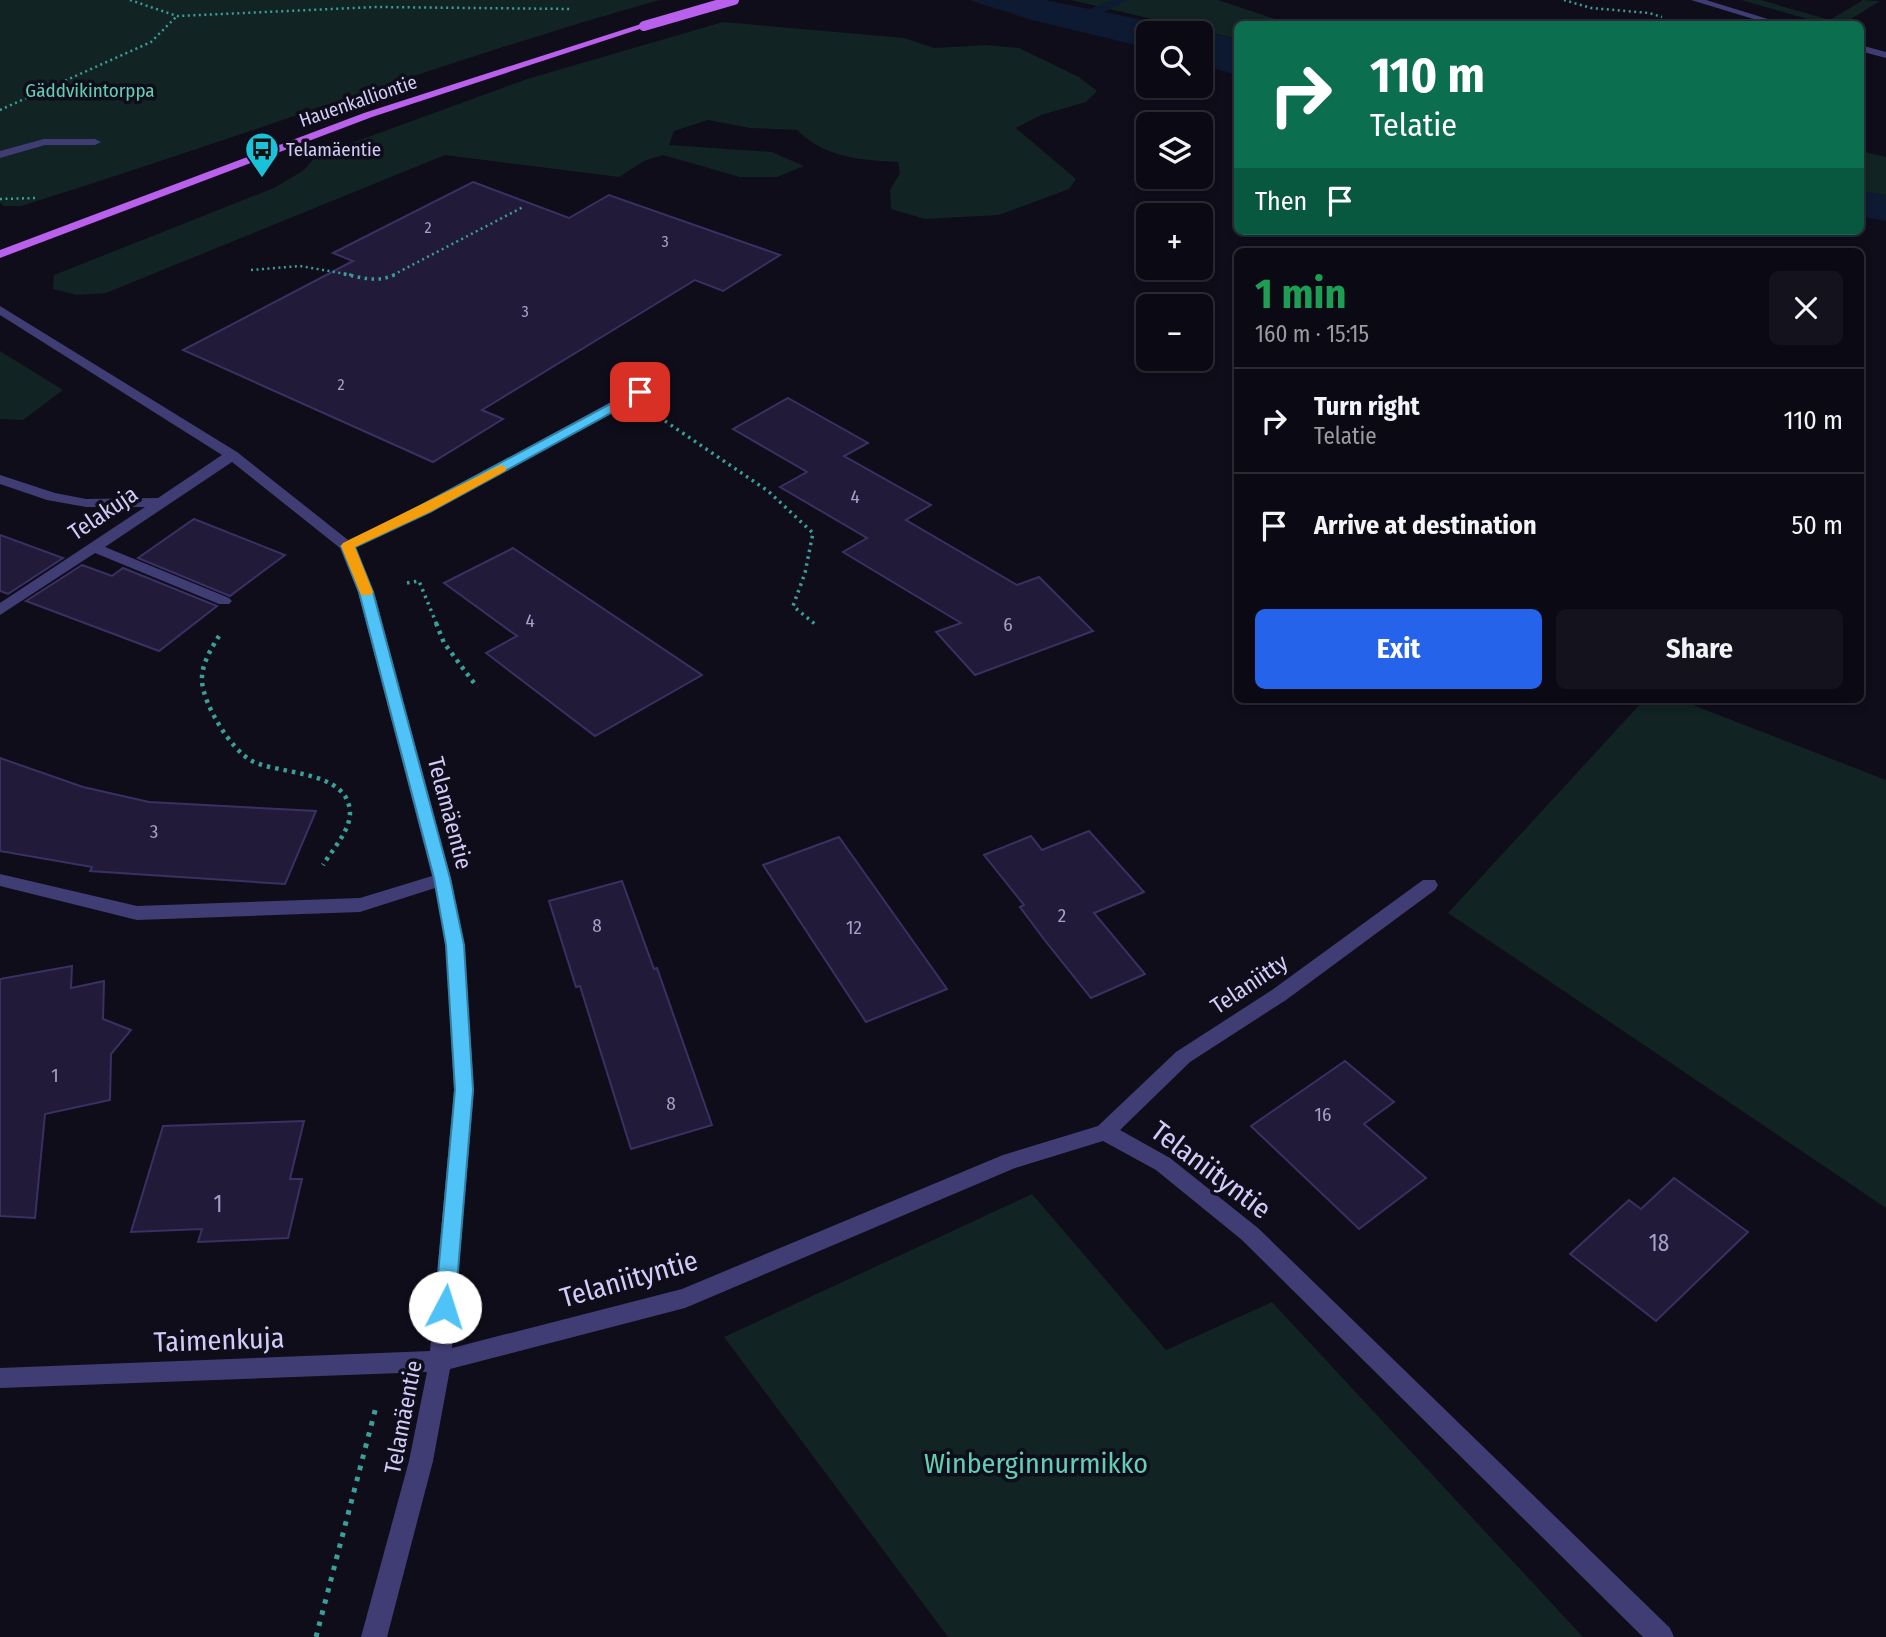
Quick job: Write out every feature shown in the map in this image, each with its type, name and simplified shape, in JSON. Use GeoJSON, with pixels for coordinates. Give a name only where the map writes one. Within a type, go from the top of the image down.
{"type":"FeatureCollection","features":[{"type":"Feature","properties":{"kind":"main road","name":"Hauenkalliontie"},"geometry":{"type":"LineString","coordinates":[[0,254],[369,115],[644,26],[734,0]]}},
{"type":"Feature","properties":{"kind":"street"},"geometry":{"type":"LineString","coordinates":[[1696,0],[1769,21]]}},
{"type":"Feature","properties":{"kind":"street"},"geometry":{"type":"LineString","coordinates":[[1864,49],[1886,55]]}},
{"type":"Feature","properties":{"kind":"street"},"geometry":{"type":"LineString","coordinates":[[0,155],[44,142],[94,142]]}},
{"type":"Feature","properties":{"kind":"street","name":"Telamäentie"},"geometry":{"type":"LineString","coordinates":[[0,310],[232,456],[347,546],[366,592],[442,878],[455,945],[464,1090],[440,1361],[421,1461],[374,1637]]}},
{"type":"Feature","properties":{"kind":"street"},"geometry":{"type":"LineString","coordinates":[[347,546],[425,509],[658,382]]}},
{"type":"Feature","properties":{"kind":"street","name":"Telakuja"},"geometry":{"type":"LineString","coordinates":[[0,610],[232,456]]}},
{"type":"Feature","properties":{"kind":"street"},"geometry":{"type":"LineString","coordinates":[[0,479],[52,497],[86,503],[159,502]]}},
{"type":"Feature","properties":{"kind":"street"},"geometry":{"type":"LineString","coordinates":[[93,547],[224,601]]}},
{"type":"Feature","properties":{"kind":"street"},"geometry":{"type":"LineString","coordinates":[[0,880],[137,913],[360,905],[442,878]]}},
{"type":"Feature","properties":{"kind":"street","name":"Telaniitty"},"geometry":{"type":"LineString","coordinates":[[1105,1132],[1183,1057],[1279,995],[1429,885]]}},
{"type":"Feature","properties":{"kind":"street","name":"Telaniityntie"},"geometry":{"type":"LineString","coordinates":[[440,1361],[685,1298],[1010,1161],[1105,1132],[1163,1164],[1250,1234],[1661,1637]]}},
{"type":"Feature","properties":{"kind":"street","name":"Taimenkuja"},"geometry":{"type":"LineString","coordinates":[[0,1378],[440,1361]]}},
{"type":"Feature","properties":{"kind":"path"},"geometry":{"type":"LineString","coordinates":[[130,0],[177,16],[376,7],[574,9]]}},
{"type":"Feature","properties":{"kind":"path"},"geometry":{"type":"LineString","coordinates":[[1564,0],[1591,8],[1648,13],[1662,17]]}},
{"type":"Feature","properties":{"kind":"path"},"geometry":{"type":"LineString","coordinates":[[0,110],[151,42],[177,16]]}},
{"type":"Feature","properties":{"kind":"path"},"geometry":{"type":"LineString","coordinates":[[251,270],[287,265],[318,268],[366,280],[386,279],[523,206]]}},
{"type":"Feature","properties":{"kind":"path"},"geometry":{"type":"LineString","coordinates":[[665,420],[768,491],[813,533],[805,573],[793,606],[816,625]]}},
{"type":"Feature","properties":{"kind":"path"},"geometry":{"type":"LineString","coordinates":[[366,592],[419,581],[444,643],[477,687]]}},
{"type":"Feature","properties":{"kind":"path"},"geometry":{"type":"LineString","coordinates":[[224,601],[229,608],[228,620],[208,654],[202,680],[204,694],[216,717],[240,753],[251,760],[266,766],[318,777],[333,784],[346,797],[350,812],[346,827],[321,869],[311,906]]}},
{"type":"Feature","properties":{"kind":"green space","name":"Gäddvikintorppa"},"geometry":{"type":"Polygon","coordinates":[[[0,0],[660,0],[499,48],[21,206],[4,206],[0,203],[0,0]]]}},
{"type":"Feature","properties":{"kind":"green space"},"geometry":{"type":"Polygon","coordinates":[[[1071,0],[1218,0],[1281,21],[1234,21],[1234,38],[1213,33],[1213,21],[1160,21],[1071,0]]]}},
{"type":"Feature","properties":{"kind":"green space"},"geometry":{"type":"Polygon","coordinates":[[[1741,0],[1761,0],[1830,20],[1863,0],[1880,1],[1848,21],[1814,21],[1741,0]]]}},
{"type":"Feature","properties":{"kind":"green space"},"geometry":{"type":"Polygon","coordinates":[[[723,22],[904,38],[934,48],[986,45],[1019,48],[1079,77],[1097,91],[1086,102],[1041,115],[1016,128],[1076,179],[1069,189],[999,215],[925,219],[891,209],[890,190],[900,173],[898,162],[844,156],[819,147],[797,130],[750,128],[708,120],[674,131],[669,145],[772,152],[804,166],[777,177],[740,177],[663,155],[644,161],[619,177],[445,155],[106,293],[76,295],[53,289],[54,275],[274,188],[304,170],[316,156],[527,79],[723,22]]]}},
{"type":"Feature","properties":{"kind":"green space"},"geometry":{"type":"Polygon","coordinates":[[[1864,152],[1886,157],[1886,195],[1864,192],[1864,152]]]}},
{"type":"Feature","properties":{"kind":"green space"},"geometry":{"type":"Polygon","coordinates":[[[0,351],[63,390],[23,420],[0,419],[0,351]]]}},
{"type":"Feature","properties":{"kind":"green space"},"geometry":{"type":"Polygon","coordinates":[[[1641,703],[1688,703],[1886,780],[1886,1208],[1448,913],[1641,703]]]}},
{"type":"Feature","properties":{"kind":"green space","name":"Winberginnurmikko"},"geometry":{"type":"Polygon","coordinates":[[[1032,1194],[1166,1350],[1272,1302],[1583,1637],[948,1637],[724,1337],[1032,1194]]]}},
{"type":"Feature","properties":{"kind":"water"},"geometry":{"type":"Polygon","coordinates":[[[969,0],[1045,0],[1148,21],[1136,21],[1136,45],[1032,20],[969,0]]]}},
{"type":"Feature","properties":{"kind":"water"},"geometry":{"type":"Polygon","coordinates":[[[1213,34],[1234,38],[1234,74],[1213,68],[1213,34]]]}},
{"type":"Feature","properties":{"kind":"water"},"geometry":{"type":"Polygon","coordinates":[[[1864,192],[1886,195],[1886,221],[1864,217],[1864,192]]]}},
{"type":"Feature","properties":{"kind":"building"},"geometry":{"type":"Polygon","coordinates":[[[473,182],[569,218],[609,195],[780,255],[723,291],[695,280],[482,410],[503,419],[433,462],[183,350],[353,261],[333,253],[473,182]]]}},
{"type":"Feature","properties":{"kind":"building"},"geometry":{"type":"Polygon","coordinates":[[[788,398],[868,443],[844,456],[931,505],[906,520],[1017,585],[1039,577],[1093,631],[975,675],[936,632],[961,623],[843,552],[867,538],[780,487],[807,472],[733,429],[788,398]]]}},
{"type":"Feature","properties":{"kind":"building"},"geometry":{"type":"Polygon","coordinates":[[[194,519],[285,555],[230,596],[138,558],[194,519]]]}},
{"type":"Feature","properties":{"kind":"building"},"geometry":{"type":"Polygon","coordinates":[[[0,535],[63,558],[8,594],[0,591],[0,535]]]}},
{"type":"Feature","properties":{"kind":"building"},"geometry":{"type":"Polygon","coordinates":[[[513,548],[702,675],[595,736],[486,653],[517,636],[444,583],[513,548]]]}},
{"type":"Feature","properties":{"kind":"building"},"geometry":{"type":"Polygon","coordinates":[[[82,565],[112,576],[123,568],[217,606],[159,651],[26,601],[82,565]]]}},
{"type":"Feature","properties":{"kind":"building"},"geometry":{"type":"Polygon","coordinates":[[[0,758],[83,787],[149,802],[316,811],[285,884],[90,871],[92,867],[0,851],[0,758]]]}},
{"type":"Feature","properties":{"kind":"building"},"geometry":{"type":"Polygon","coordinates":[[[1089,831],[1144,892],[1094,913],[1145,974],[1091,998],[1043,938],[1020,907],[1024,905],[984,855],[1031,836],[1042,850],[1089,831]]]}},
{"type":"Feature","properties":{"kind":"building"},"geometry":{"type":"Polygon","coordinates":[[[839,837],[947,989],[866,1022],[763,865],[839,837]]]}},
{"type":"Feature","properties":{"kind":"building"},"geometry":{"type":"Polygon","coordinates":[[[622,881],[654,969],[657,968],[712,1125],[631,1149],[580,986],[576,987],[549,901],[622,881]]]}},
{"type":"Feature","properties":{"kind":"building"},"geometry":{"type":"Polygon","coordinates":[[[72,966],[71,988],[104,981],[103,1019],[131,1030],[111,1054],[110,1100],[45,1114],[35,1218],[0,1216],[0,979],[72,966]]]}},
{"type":"Feature","properties":{"kind":"building"},"geometry":{"type":"Polygon","coordinates":[[[1345,1061],[1394,1102],[1364,1124],[1426,1178],[1359,1229],[1251,1126],[1345,1061]]]}},
{"type":"Feature","properties":{"kind":"building"},"geometry":{"type":"Polygon","coordinates":[[[304,1121],[290,1179],[302,1179],[288,1238],[198,1242],[202,1229],[131,1232],[163,1126],[304,1121]]]}},
{"type":"Feature","properties":{"kind":"building"},"geometry":{"type":"Polygon","coordinates":[[[1674,1178],[1748,1232],[1656,1321],[1570,1254],[1629,1200],[1641,1209],[1674,1178]]]}},
{"type":"Feature","properties":{"kind":"waterway"},"geometry":{"type":"LineString","coordinates":[[1074,16],[1098,11],[1123,0]]}},
{"type":"Feature","properties":{"kind":"slow traffic"},"geometry":{"type":"LineString","coordinates":[[366,592],[347,546],[425,509],[501,468]]}},
{"type":"Feature","properties":{"kind":"place","name":"Telamäentie"},"geometry":{"type":"Point","coordinates":[262,179]}},
{"type":"Feature","properties":{"kind":"route"},"geometry":{"type":"LineString","coordinates":[[445,1307],[464,1090],[455,945],[442,878],[366,592],[347,546],[425,509],[640,392]]}}]}
